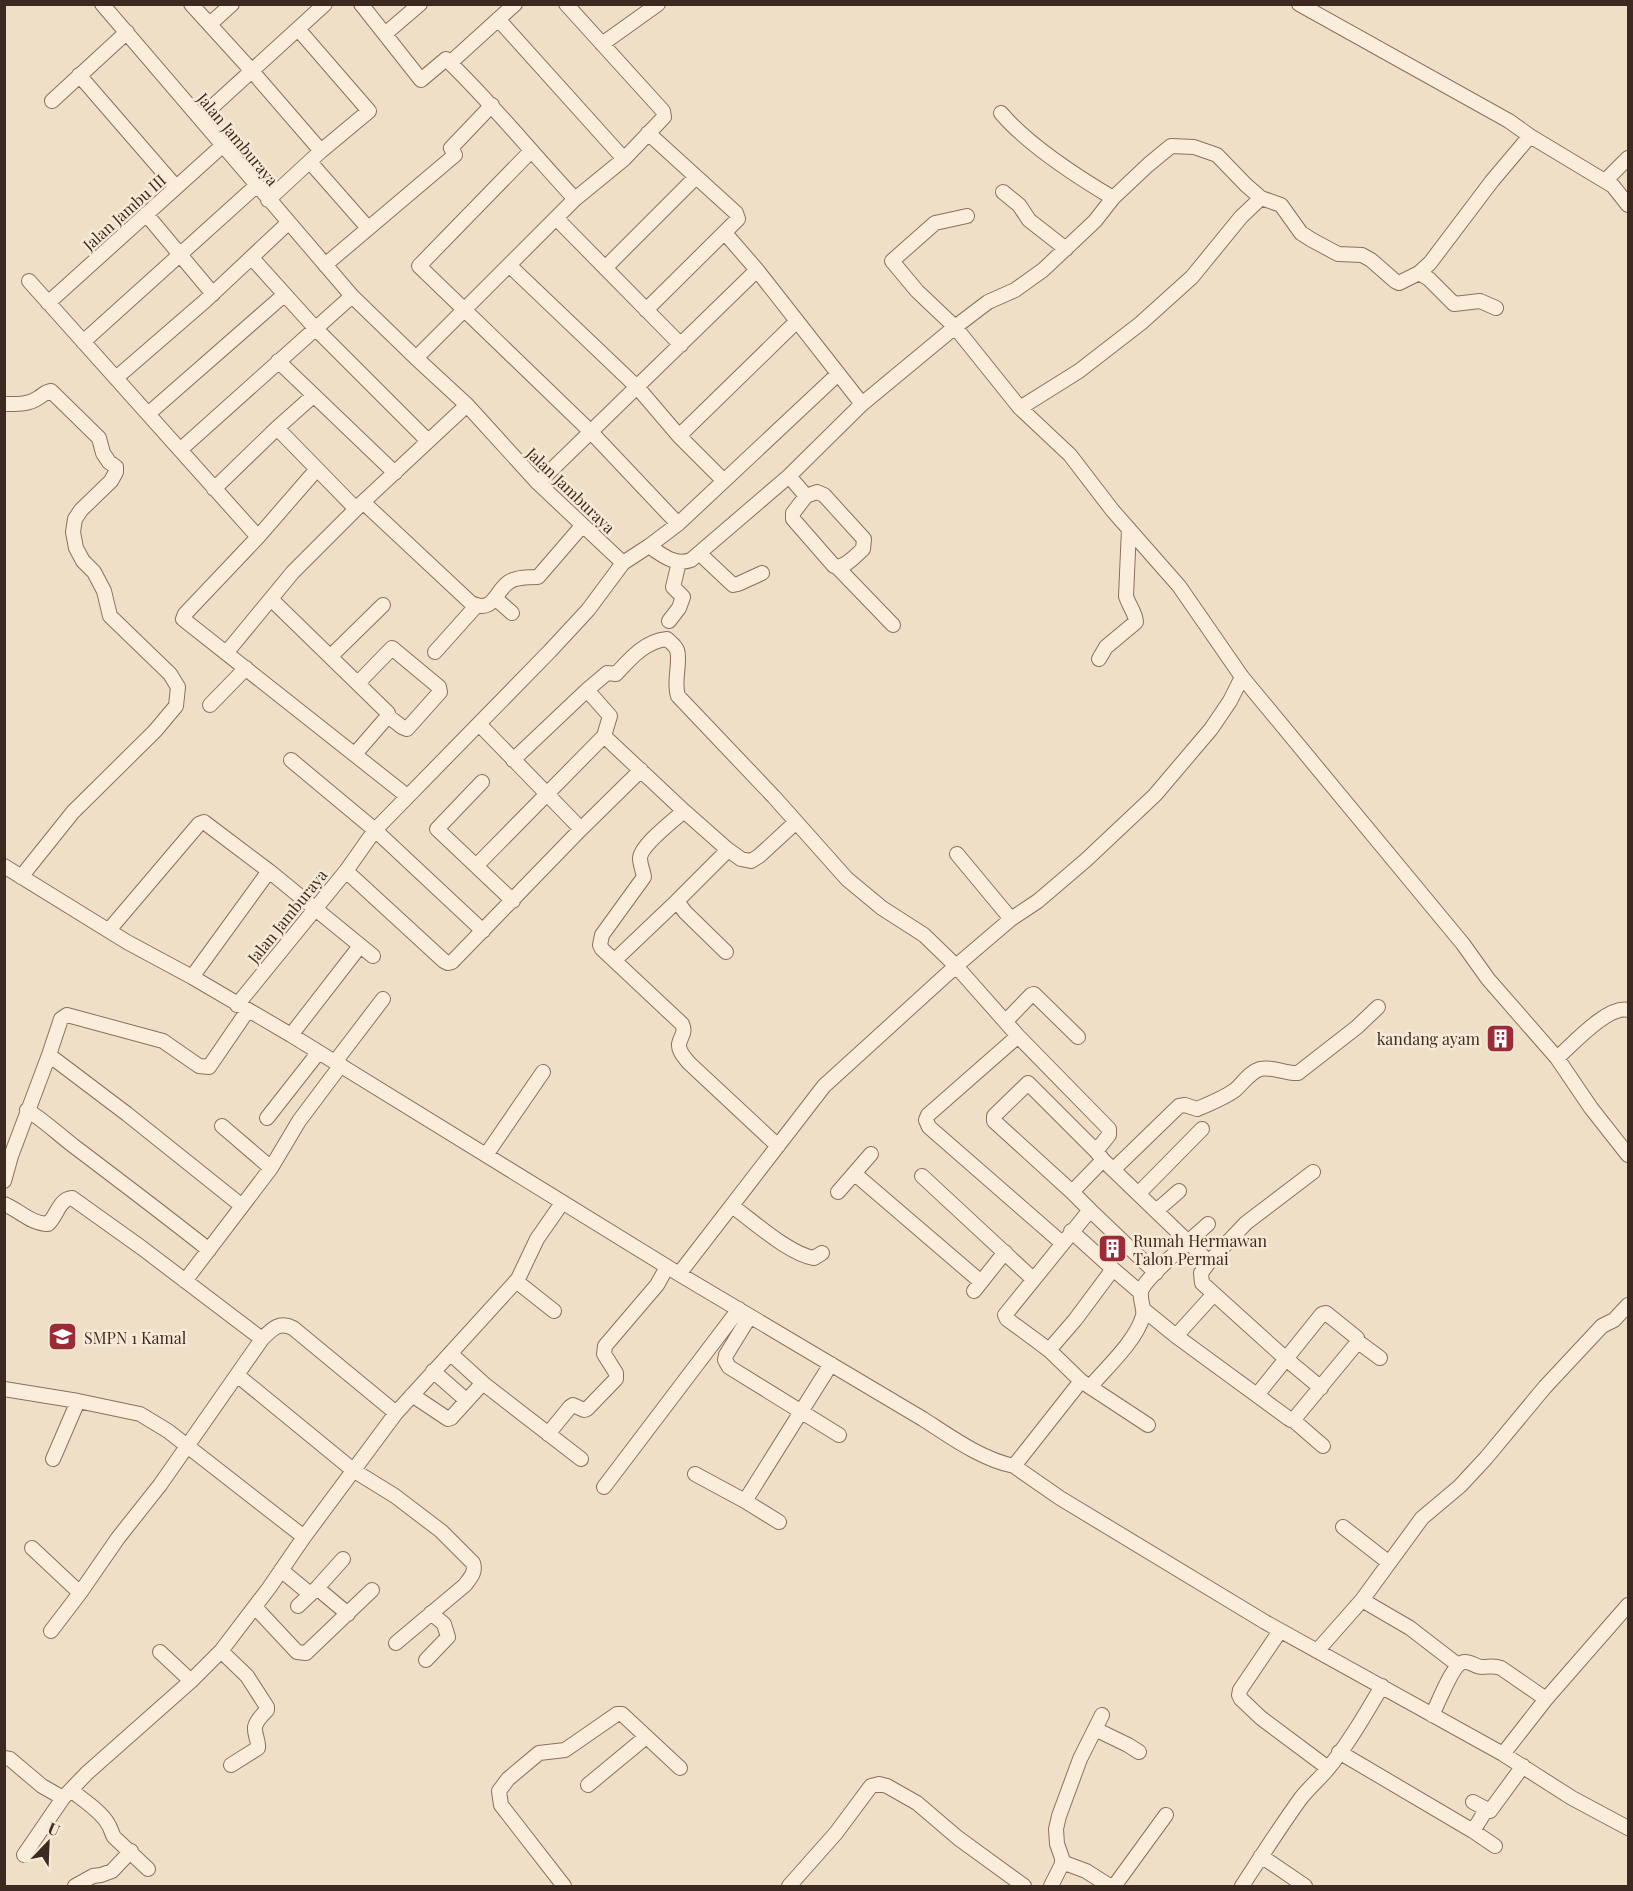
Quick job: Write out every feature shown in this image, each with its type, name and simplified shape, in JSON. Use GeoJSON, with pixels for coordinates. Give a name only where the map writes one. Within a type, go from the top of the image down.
{"type":"FeatureCollection","features":[{"type":"Feature","properties":{"kind":"street","name":"Jalan Jamburaya"},"geometry":{"type":"LineString","coordinates":[[49,1055],[62,1019],[68,1015],[163,1041],[199,1066],[209,1067],[243,1008],[375,830],[588,610],[623,563],[538,483],[467,405],[352,296],[102,4]]}},
{"type":"Feature","properties":{"kind":"street"},"geometry":{"type":"LineString","coordinates":[[191,4],[252,70],[321,151]]}},
{"type":"Feature","properties":{"kind":"street"},"geometry":{"type":"LineString","coordinates":[[210,24],[232,4]]}},
{"type":"Feature","properties":{"kind":"street"},"geometry":{"type":"LineString","coordinates":[[200,118],[325,4]]}},
{"type":"Feature","properties":{"kind":"street"},"geometry":{"type":"LineString","coordinates":[[362,4],[421,80],[446,59],[492,105],[575,200]]}},
{"type":"Feature","properties":{"kind":"street"},"geometry":{"type":"LineString","coordinates":[[385,34],[420,4]]}},
{"type":"Feature","properties":{"kind":"street"},"geometry":{"type":"LineString","coordinates":[[450,63],[515,4]]}},
{"type":"Feature","properties":{"kind":"street"},"geometry":{"type":"LineString","coordinates":[[416,358],[575,200],[624,159],[664,117],[663,111],[566,4]]}},
{"type":"Feature","properties":{"kind":"street"},"geometry":{"type":"LineString","coordinates":[[602,44],[658,4]]}},
{"type":"Feature","properties":{"kind":"street"},"geometry":{"type":"LineString","coordinates":[[1299,4],[1509,120],[1530,136],[1605,180],[1629,205]]}},
{"type":"Feature","properties":{"kind":"street"},"geometry":{"type":"LineString","coordinates":[[498,20],[624,159]]}},
{"type":"Feature","properties":{"kind":"street"},"geometry":{"type":"LineString","coordinates":[[268,200],[369,111],[298,29]]}},
{"type":"Feature","properties":{"kind":"street"},"geometry":{"type":"LineString","coordinates":[[52,101],[127,33]]}},
{"type":"Feature","properties":{"kind":"street"},"geometry":{"type":"LineString","coordinates":[[79,75],[176,186]]}},
{"type":"Feature","properties":{"kind":"street"},"geometry":{"type":"LineString","coordinates":[[325,265],[455,155],[451,148],[492,105]]}},
{"type":"Feature","properties":{"kind":"street"},"geometry":{"type":"LineString","coordinates":[[1001,113],[1017,130],[1043,151],[1113,198]]}},
{"type":"Feature","properties":{"kind":"street"},"geometry":{"type":"LineString","coordinates":[[646,310],[736,223],[738,217],[648,133]]}},
{"type":"Feature","properties":{"kind":"street"},"geometry":{"type":"LineString","coordinates":[[649,546],[666,557],[680,562],[691,560],[789,476],[862,404],[955,327],[988,302],[1015,290],[1043,270],[1095,220],[1113,198],[1171,146],[1194,147],[1217,155],[1245,185],[1261,198],[1281,205],[1301,233],[1338,254],[1362,255],[1399,283],[1419,273],[1430,263],[1492,181],[1530,136]]}},
{"type":"Feature","properties":{"kind":"street","name":"Jalan Jambu III"},"geometry":{"type":"LineString","coordinates":[[48,303],[222,146]]}},
{"type":"Feature","properties":{"kind":"street"},"geometry":{"type":"LineString","coordinates":[[531,152],[419,266],[591,432],[678,524]]}},
{"type":"Feature","properties":{"kind":"street"},"geometry":{"type":"LineString","coordinates":[[1605,180],[1629,158]]}},
{"type":"Feature","properties":{"kind":"street"},"geometry":{"type":"LineString","coordinates":[[310,162],[368,228]]}},
{"type":"Feature","properties":{"kind":"street"},"geometry":{"type":"LineString","coordinates":[[605,268],[696,177]]}},
{"type":"Feature","properties":{"kind":"street"},"geometry":{"type":"LineString","coordinates":[[83,342],[256,186]]}},
{"type":"Feature","properties":{"kind":"street"},"geometry":{"type":"LineString","coordinates":[[1004,192],[1019,206],[1029,220],[1066,249]]}},
{"type":"Feature","properties":{"kind":"street"},"geometry":{"type":"LineString","coordinates":[[1020,408],[1078,371],[1142,323],[1192,278],[1241,217],[1261,198]]}},
{"type":"Feature","properties":{"kind":"street"},"geometry":{"type":"LineString","coordinates":[[146,214],[213,294]]}},
{"type":"Feature","properties":{"kind":"street"},"geometry":{"type":"LineString","coordinates":[[968,216],[935,223],[892,261],[917,291],[955,327],[1020,408],[1070,455],[1129,529],[1179,586],[1242,677],[1463,944],[1488,980],[1557,1058],[1591,1108],[1629,1155]]}},
{"type":"Feature","properties":{"kind":"street"},"geometry":{"type":"LineString","coordinates":[[557,219],[681,345]]}},
{"type":"Feature","properties":{"kind":"street"},"geometry":{"type":"LineString","coordinates":[[116,378],[213,294],[288,223]]}},
{"type":"Feature","properties":{"kind":"street"},"geometry":{"type":"LineString","coordinates":[[725,233],[757,270],[862,404]]}},
{"type":"Feature","properties":{"kind":"street"},"geometry":{"type":"LineString","coordinates":[[252,258],[316,329],[428,441]]}},
{"type":"Feature","properties":{"kind":"street"},"geometry":{"type":"LineString","coordinates":[[509,265],[638,388],[679,436],[723,480]]}},
{"type":"Feature","properties":{"kind":"street"},"geometry":{"type":"LineString","coordinates":[[538,483],[757,270]]}},
{"type":"Feature","properties":{"kind":"street"},"geometry":{"type":"LineString","coordinates":[[1419,273],[1454,304],[1480,301],[1496,308]]}},
{"type":"Feature","properties":{"kind":"street"},"geometry":{"type":"LineString","coordinates":[[29,281],[258,537]]}},
{"type":"Feature","properties":{"kind":"street"},"geometry":{"type":"LineString","coordinates":[[148,414],[284,295]]}},
{"type":"Feature","properties":{"kind":"street"},"geometry":{"type":"LineString","coordinates":[[180,450],[352,296]]}},
{"type":"Feature","properties":{"kind":"street"},"geometry":{"type":"LineString","coordinates":[[679,436],[797,321]]}},
{"type":"Feature","properties":{"kind":"street"},"geometry":{"type":"LineString","coordinates":[[278,361],[394,473]]}},
{"type":"Feature","properties":{"kind":"street"},"geometry":{"type":"LineString","coordinates":[[623,563],[678,524],[838,374]]}},
{"type":"Feature","properties":{"kind":"street"},"geometry":{"type":"LineString","coordinates":[[4,404],[22,404],[36,399],[46,391],[51,391],[99,438],[103,453],[116,467],[116,472],[111,481],[81,510],[75,519],[73,532],[76,548],[82,561],[94,572],[104,591],[110,616],[170,674],[178,687],[176,706],[155,731],[73,812],[21,877]]}},
{"type":"Feature","properties":{"kind":"street"},"geometry":{"type":"LineString","coordinates":[[214,489],[313,396]]}},
{"type":"Feature","properties":{"kind":"street"},"geometry":{"type":"LineString","coordinates":[[227,652],[293,572],[467,405]]}},
{"type":"Feature","properties":{"kind":"street"},"geometry":{"type":"LineString","coordinates":[[277,428],[317,469],[477,606],[487,606],[507,583],[534,577],[535,572],[580,524]]}},
{"type":"Feature","properties":{"kind":"street"},"geometry":{"type":"LineString","coordinates":[[317,469],[258,537],[185,614],[183,619],[406,796]]}},
{"type":"Feature","properties":{"kind":"street"},"geometry":{"type":"LineString","coordinates":[[789,476],[806,496]]}},
{"type":"Feature","properties":{"kind":"street"},"geometry":{"type":"LineString","coordinates":[[838,568],[863,549],[864,539],[824,495],[817,492],[806,496],[793,513],[794,519],[834,566],[893,625]]}},
{"type":"Feature","properties":{"kind":"street"},"geometry":{"type":"LineString","coordinates":[[1099,659],[1106,646],[1136,622],[1126,596],[1129,529]]}},
{"type":"Feature","properties":{"kind":"street"},"geometry":{"type":"LineString","coordinates":[[699,553],[733,585],[762,573]]}},
{"type":"Feature","properties":{"kind":"street"},"geometry":{"type":"LineString","coordinates":[[669,621],[679,608],[683,597],[673,587],[680,562]]}},
{"type":"Feature","properties":{"kind":"street"},"geometry":{"type":"LineString","coordinates":[[495,598],[512,613]]}},
{"type":"Feature","properties":{"kind":"street"},"geometry":{"type":"LineString","coordinates":[[271,599],[358,682],[388,713],[388,716],[402,727],[406,729],[440,692],[439,687],[392,648],[358,682]]}},
{"type":"Feature","properties":{"kind":"street"},"geometry":{"type":"LineString","coordinates":[[331,656],[382,605]]}},
{"type":"Feature","properties":{"kind":"street"},"geometry":{"type":"LineString","coordinates":[[435,652],[477,606]]}},
{"type":"Feature","properties":{"kind":"street"},"geometry":{"type":"LineString","coordinates":[[513,760],[607,673],[616,674],[636,653],[657,640],[667,639],[676,648],[678,654],[675,687],[678,696],[847,879],[882,909],[924,935],[956,966],[1018,1036],[1110,1129],[1100,1155],[1072,1192]]}},
{"type":"Feature","properties":{"kind":"street"},"geometry":{"type":"LineString","coordinates":[[210,705],[246,668]]}},
{"type":"Feature","properties":{"kind":"street"},"geometry":{"type":"LineString","coordinates":[[548,1434],[570,1407],[573,1405],[587,1409],[616,1379],[616,1373],[604,1354],[605,1346],[657,1285],[673,1271],[732,1206],[824,1086],[956,966],[1011,919],[1038,901],[1086,861],[1155,795],[1211,729],[1230,701],[1242,677]]}},
{"type":"Feature","properties":{"kind":"street"},"geometry":{"type":"LineString","coordinates":[[476,866],[604,736],[610,716],[587,690]]}},
{"type":"Feature","properties":{"kind":"street"},"geometry":{"type":"LineString","coordinates":[[355,754],[388,716]]}},
{"type":"Feature","properties":{"kind":"street"},"geometry":{"type":"LineString","coordinates":[[479,724],[581,829]]}},
{"type":"Feature","properties":{"kind":"street"},"geometry":{"type":"LineString","coordinates":[[604,736],[684,812],[741,859],[751,861],[759,856],[795,822]]}},
{"type":"Feature","properties":{"kind":"street"},"geometry":{"type":"LineString","coordinates":[[291,760],[375,830],[483,931]]}},
{"type":"Feature","properties":{"kind":"street"},"geometry":{"type":"LineString","coordinates":[[346,871],[448,963],[452,962],[641,770]]}},
{"type":"Feature","properties":{"kind":"street"},"geometry":{"type":"LineString","coordinates":[[482,782],[437,829],[513,901]]}},
{"type":"Feature","properties":{"kind":"street"},"geometry":{"type":"LineString","coordinates":[[684,812],[641,852],[640,861],[644,877],[602,935],[600,945],[682,1024],[684,1032],[679,1044],[689,1063],[778,1146]]}},
{"type":"Feature","properties":{"kind":"street"},"geometry":{"type":"LineString","coordinates":[[109,930],[199,824],[204,822],[269,871],[373,956]]}},
{"type":"Feature","properties":{"kind":"street"},"geometry":{"type":"LineString","coordinates":[[615,960],[728,849]]}},
{"type":"Feature","properties":{"kind":"street"},"geometry":{"type":"LineString","coordinates":[[957,854],[1011,919]]}},
{"type":"Feature","properties":{"kind":"street"},"geometry":{"type":"LineString","coordinates":[[4,866],[127,942],[291,1035],[673,1271],[958,1442],[1014,1467],[1060,1498],[1281,1631],[1503,1754],[1572,1798],[1629,1828]]}},
{"type":"Feature","properties":{"kind":"street"},"geometry":{"type":"LineString","coordinates":[[192,977],[269,871]]}},
{"type":"Feature","properties":{"kind":"street"},"geometry":{"type":"LineString","coordinates":[[677,901],[685,912],[726,952]]}},
{"type":"Feature","properties":{"kind":"street"},"geometry":{"type":"LineString","coordinates":[[291,1035],[360,946]]}},
{"type":"Feature","properties":{"kind":"street"},"geometry":{"type":"LineString","coordinates":[[1006,1021],[1034,994],[1078,1037]]}},
{"type":"Feature","properties":{"kind":"street"},"geometry":{"type":"LineString","coordinates":[[185,1281],[271,1168],[299,1121],[383,999]]}},
{"type":"Feature","properties":{"kind":"street"},"geometry":{"type":"LineString","coordinates":[[1114,1169],[1179,1106],[1185,1105],[1197,1109],[1206,1105],[1234,1090],[1260,1069],[1274,1068],[1298,1073],[1378,1008]]}},
{"type":"Feature","properties":{"kind":"street"},"geometry":{"type":"LineString","coordinates":[[1557,1058],[1603,1017],[1622,1008],[1629,1010]]}},
{"type":"Feature","properties":{"kind":"street"},"geometry":{"type":"LineString","coordinates":[[1018,1036],[928,1115],[926,1120],[929,1127],[1062,1243]]}},
{"type":"Feature","properties":{"kind":"street"},"geometry":{"type":"LineString","coordinates":[[267,1118],[318,1053]]}},
{"type":"Feature","properties":{"kind":"street"},"geometry":{"type":"LineString","coordinates":[[4,1181],[27,1110],[49,1055],[242,1206]]}},
{"type":"Feature","properties":{"kind":"street"},"geometry":{"type":"LineString","coordinates":[[486,1155],[543,1072]]}},
{"type":"Feature","properties":{"kind":"street"},"geometry":{"type":"LineString","coordinates":[[1156,1273],[994,1120],[994,1116],[1028,1083],[1209,1262]]}},
{"type":"Feature","properties":{"kind":"street"},"geometry":{"type":"LineString","coordinates":[[27,1110],[43,1120],[208,1250]]}},
{"type":"Feature","properties":{"kind":"street"},"geometry":{"type":"LineString","coordinates":[[222,1126],[271,1168]]}},
{"type":"Feature","properties":{"kind":"street"},"geometry":{"type":"LineString","coordinates":[[1139,1193],[1202,1129]]}},
{"type":"Feature","properties":{"kind":"street"},"geometry":{"type":"LineString","coordinates":[[838,1192],[872,1154]]}},
{"type":"Feature","properties":{"kind":"street"},"geometry":{"type":"LineString","coordinates":[[1313,1172],[1246,1223],[1209,1262],[1201,1273],[1201,1279],[1214,1295],[1321,1388]]}},
{"type":"Feature","properties":{"kind":"street"},"geometry":{"type":"LineString","coordinates":[[855,1174],[977,1286],[1005,1252]]}},
{"type":"Feature","properties":{"kind":"street"},"geometry":{"type":"LineString","coordinates":[[922,1176],[1033,1279]]}},
{"type":"Feature","properties":{"kind":"street"},"geometry":{"type":"LineString","coordinates":[[1156,1211],[1179,1191]]}},
{"type":"Feature","properties":{"kind":"street"},"geometry":{"type":"LineString","coordinates":[[4,1204],[36,1222],[48,1224],[63,1201],[72,1198],[262,1339]]}},
{"type":"Feature","properties":{"kind":"street"},"geometry":{"type":"LineString","coordinates":[[24,1855],[68,1794],[87,1773],[191,1681],[221,1651],[396,1413],[516,1281],[537,1239],[562,1203]]}},
{"type":"Feature","properties":{"kind":"street"},"geometry":{"type":"LineString","coordinates":[[732,1206],[777,1240],[808,1257],[814,1258],[822,1253]]}},
{"type":"Feature","properties":{"kind":"street"},"geometry":{"type":"LineString","coordinates":[[1090,1209],[1005,1317],[1049,1350],[1085,1383],[1148,1425]]}},
{"type":"Feature","properties":{"kind":"street"},"geometry":{"type":"LineString","coordinates":[[1014,1467],[1085,1383],[1129,1341],[1142,1320],[1144,1310],[1141,1293],[1143,1288],[1208,1224]]}},
{"type":"Feature","properties":{"kind":"street"},"geometry":{"type":"LineString","coordinates":[[1071,1231],[1141,1293]]}},
{"type":"Feature","properties":{"kind":"street"},"geometry":{"type":"LineString","coordinates":[[1049,1350],[1113,1269]]}},
{"type":"Feature","properties":{"kind":"street"},"geometry":{"type":"LineString","coordinates":[[516,1281],[554,1311]]}},
{"type":"Feature","properties":{"kind":"street"},"geometry":{"type":"LineString","coordinates":[[1176,1336],[1214,1295]]}},
{"type":"Feature","properties":{"kind":"street"},"geometry":{"type":"LineString","coordinates":[[1317,1651],[1362,1600],[1422,1518],[1460,1486],[1545,1387],[1602,1326],[1614,1320],[1629,1305]]}},
{"type":"Feature","properties":{"kind":"street"},"geometry":{"type":"LineString","coordinates":[[1144,1310],[1176,1336],[1293,1420],[1323,1446]]}},
{"type":"Feature","properties":{"kind":"street"},"geometry":{"type":"LineString","coordinates":[[745,1313],[726,1355],[726,1364],[839,1435]]}},
{"type":"Feature","properties":{"kind":"street"},"geometry":{"type":"LineString","coordinates":[[604,1487],[745,1313]]}},
{"type":"Feature","properties":{"kind":"street"},"geometry":{"type":"LineString","coordinates":[[1257,1395],[1323,1313],[1326,1313],[1380,1358]]}},
{"type":"Feature","properties":{"kind":"street"},"geometry":{"type":"LineString","coordinates":[[51,1631],[118,1538],[160,1485],[262,1339],[279,1325],[286,1324],[293,1328],[396,1413]]}},
{"type":"Feature","properties":{"kind":"street"},"geometry":{"type":"LineString","coordinates":[[1293,1420],[1358,1341]]}},
{"type":"Feature","properties":{"kind":"street"},"geometry":{"type":"LineString","coordinates":[[451,1354],[484,1384],[581,1459]]}},
{"type":"Feature","properties":{"kind":"street"},"geometry":{"type":"LineString","coordinates":[[745,1501],[831,1364]]}},
{"type":"Feature","properties":{"kind":"street"},"geometry":{"type":"LineString","coordinates":[[433,1371],[466,1400]]}},
{"type":"Feature","properties":{"kind":"street"},"geometry":{"type":"LineString","coordinates":[[237,1375],[353,1470],[395,1496],[441,1531],[473,1563],[475,1569],[465,1585],[396,1643]]}},
{"type":"Feature","properties":{"kind":"street"},"geometry":{"type":"LineString","coordinates":[[412,1395],[448,1419],[484,1384]]}},
{"type":"Feature","properties":{"kind":"street"},"geometry":{"type":"LineString","coordinates":[[4,1389],[140,1414],[168,1431],[304,1537]]}},
{"type":"Feature","properties":{"kind":"street"},"geometry":{"type":"LineString","coordinates":[[53,1459],[78,1401]]}},
{"type":"Feature","properties":{"kind":"street"},"geometry":{"type":"LineString","coordinates":[[695,1474],[779,1522]]}},
{"type":"Feature","properties":{"kind":"street"},"geometry":{"type":"LineString","coordinates":[[1342,1527],[1388,1562]]}},
{"type":"Feature","properties":{"kind":"street"},"geometry":{"type":"LineString","coordinates":[[32,1548],[80,1593]]}},
{"type":"Feature","properties":{"kind":"street"},"geometry":{"type":"LineString","coordinates":[[298,1606],[343,1559]]}},
{"type":"Feature","properties":{"kind":"street"},"geometry":{"type":"LineString","coordinates":[[281,1570],[348,1614]]}},
{"type":"Feature","properties":{"kind":"street"},"geometry":{"type":"LineString","coordinates":[[255,1606],[297,1652],[306,1653],[372,1590]]}},
{"type":"Feature","properties":{"kind":"street"},"geometry":{"type":"LineString","coordinates":[[1362,1600],[1410,1628],[1458,1665]]}},
{"type":"Feature","properties":{"kind":"street"},"geometry":{"type":"LineString","coordinates":[[1503,1754],[1546,1699],[1629,1605]]}},
{"type":"Feature","properties":{"kind":"street"},"geometry":{"type":"LineString","coordinates":[[426,1659],[448,1638],[444,1624],[431,1613]]}},
{"type":"Feature","properties":{"kind":"street"},"geometry":{"type":"LineString","coordinates":[[1281,1631],[1239,1695],[1261,1718],[1328,1768]]}},
{"type":"Feature","properties":{"kind":"street"},"geometry":{"type":"LineString","coordinates":[[221,1651],[247,1676],[267,1707],[254,1729],[259,1744],[258,1748],[231,1765]]}},
{"type":"Feature","properties":{"kind":"street"},"geometry":{"type":"LineString","coordinates":[[160,1652],[191,1681]]}},
{"type":"Feature","properties":{"kind":"street"},"geometry":{"type":"LineString","coordinates":[[1432,1715],[1458,1665],[1466,1661],[1481,1667],[1494,1665],[1501,1668],[1546,1699]]}},
{"type":"Feature","properties":{"kind":"street"},"geometry":{"type":"LineString","coordinates":[[1242,1887],[1303,1795],[1328,1768],[1382,1686]]}},
{"type":"Feature","properties":{"kind":"street"},"geometry":{"type":"LineString","coordinates":[[564,1887],[501,1805],[499,1791],[508,1779],[539,1754],[565,1750],[617,1714],[622,1714],[680,1768]]}},
{"type":"Feature","properties":{"kind":"street"},"geometry":{"type":"LineString","coordinates":[[1051,1887],[1062,1862],[1056,1829],[1059,1816],[1080,1759],[1102,1715]]}},
{"type":"Feature","properties":{"kind":"street"},"geometry":{"type":"LineString","coordinates":[[1095,1729],[1139,1752]]}},
{"type":"Feature","properties":{"kind":"street"},"geometry":{"type":"LineString","coordinates":[[588,1785],[646,1737]]}},
{"type":"Feature","properties":{"kind":"street"},"geometry":{"type":"LineString","coordinates":[[1339,1752],[1495,1846]]}},
{"type":"Feature","properties":{"kind":"street"},"geometry":{"type":"LineString","coordinates":[[4,1758],[10,1760],[42,1786],[68,1794],[101,1816],[109,1824],[110,1832],[114,1837],[148,1869]]}},
{"type":"Feature","properties":{"kind":"street"},"geometry":{"type":"LineString","coordinates":[[1473,1802],[1490,1811],[1523,1766]]}},
{"type":"Feature","properties":{"kind":"street"},"geometry":{"type":"LineString","coordinates":[[789,1887],[836,1833],[871,1786],[879,1784],[917,1803],[958,1838],[1024,1887]]}},
{"type":"Feature","properties":{"kind":"street"},"geometry":{"type":"LineString","coordinates":[[1473,1831],[1486,1810]]}},
{"type":"Feature","properties":{"kind":"street"},"geometry":{"type":"LineString","coordinates":[[1062,1862],[1086,1871],[1108,1885],[1114,1885],[1166,1815]]}},
{"type":"Feature","properties":{"kind":"street"},"geometry":{"type":"LineString","coordinates":[[75,1887],[93,1876],[112,1871],[131,1851]]}},
{"type":"Feature","properties":{"kind":"street"},"geometry":{"type":"LineString","coordinates":[[1261,1856],[1305,1887]]}},
{"type":"Feature","properties":{"kind":"place","name":"kandang ayam"},"geometry":{"type":"Point","coordinates":[1501,1038]}},
{"type":"Feature","properties":{"kind":"place","name":"Rumah Hermawan Talon Permai"},"geometry":{"type":"Point","coordinates":[1112,1249]}},
{"type":"Feature","properties":{"kind":"place","name":"SMPN 1 Kamal"},"geometry":{"type":"Point","coordinates":[63,1337]}}]}
